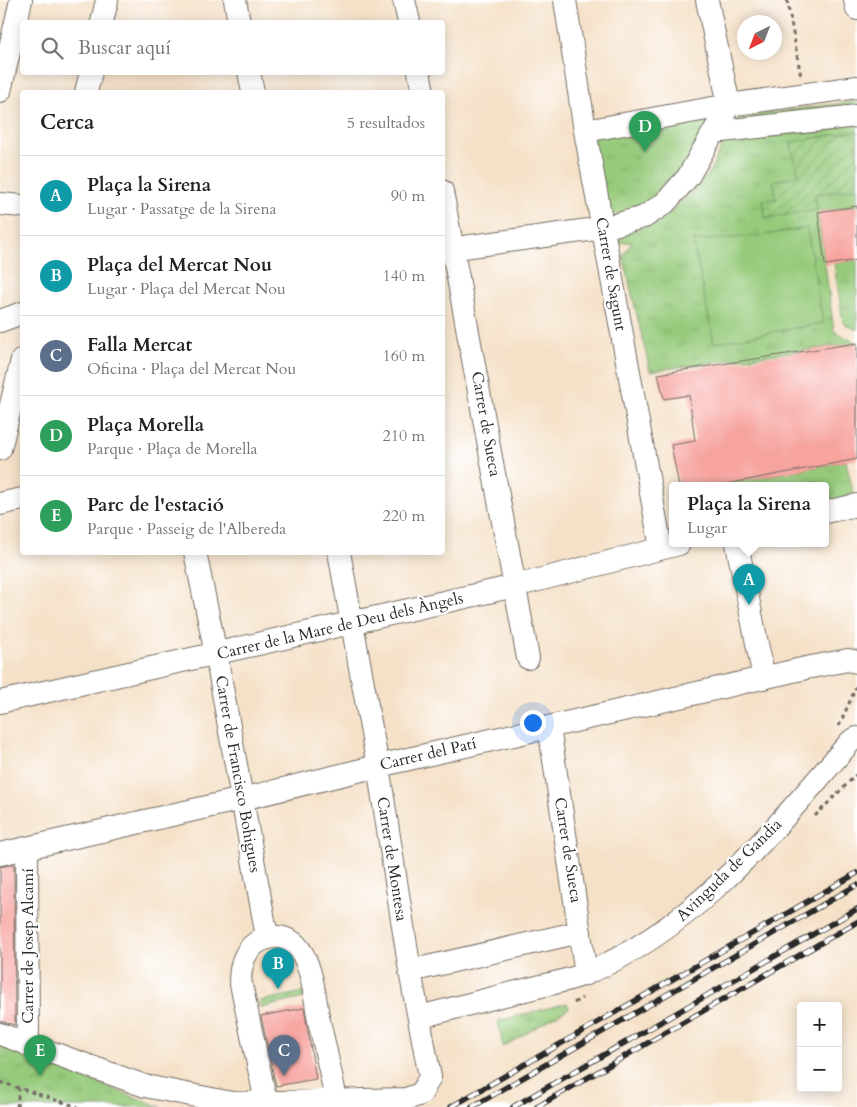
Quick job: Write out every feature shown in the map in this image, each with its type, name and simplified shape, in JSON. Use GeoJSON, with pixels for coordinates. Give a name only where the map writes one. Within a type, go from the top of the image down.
{"type":"FeatureCollection","features":[{"type":"Feature","properties":{"kind":"street"},"geometry":{"type":"LineString","coordinates":[[0,91],[21,0]]}},
{"type":"Feature","properties":{"kind":"street"},"geometry":{"type":"LineString","coordinates":[[102,20],[107,0]]}},
{"type":"Feature","properties":{"kind":"street"},"geometry":{"type":"LineString","coordinates":[[235,0],[239,20]]}},
{"type":"Feature","properties":{"kind":"street"},"geometry":{"type":"LineString","coordinates":[[404,0],[409,20]]}},
{"type":"Feature","properties":{"kind":"street","name":"Carrer de Sagunt"},"geometry":{"type":"LineString","coordinates":[[565,0],[585,131],[603,228],[669,541]]}},
{"type":"Feature","properties":{"kind":"street"},"geometry":{"type":"LineString","coordinates":[[448,249],[603,228],[644,217],[665,203],[688,178],[729,105],[708,0]]}},
{"type":"Feature","properties":{"kind":"street"},"geometry":{"type":"LineString","coordinates":[[855,0],[857,9]]}},
{"type":"Feature","properties":{"kind":"street"},"geometry":{"type":"LineString","coordinates":[[86,90],[89,75]]}},
{"type":"Feature","properties":{"kind":"street"},"geometry":{"type":"LineString","coordinates":[[250,75],[253,90]]}},
{"type":"Feature","properties":{"kind":"street"},"geometry":{"type":"LineString","coordinates":[[420,75],[423,90]]}},
{"type":"Feature","properties":{"kind":"street"},"geometry":{"type":"LineString","coordinates":[[585,131],[729,105],[857,87]]}},
{"type":"Feature","properties":{"kind":"street"},"geometry":{"type":"LineString","coordinates":[[714,132],[857,116]]}},
{"type":"Feature","properties":{"kind":"street"},"geometry":{"type":"LineString","coordinates":[[0,204],[20,206]]}},
{"type":"Feature","properties":{"kind":"street","name":"Carrer de Sueca"},"geometry":{"type":"LineString","coordinates":[[445,220],[448,249],[516,586],[528,658]]}},
{"type":"Feature","properties":{"kind":"street"},"geometry":{"type":"LineString","coordinates":[[0,321],[20,314]]}},
{"type":"Feature","properties":{"kind":"street"},"geometry":{"type":"LineString","coordinates":[[0,449],[3,425],[20,367]]}},
{"type":"Feature","properties":{"kind":"street"},"geometry":{"type":"LineString","coordinates":[[0,504],[20,499]]}},
{"type":"Feature","properties":{"kind":"street"},"geometry":{"type":"LineString","coordinates":[[829,511],[857,505]]}},
{"type":"Feature","properties":{"kind":"street","name":"Carrer de la Mare de Deu dels Àngels"},"geometry":{"type":"LineString","coordinates":[[0,702],[516,586],[669,546]]}},
{"type":"Feature","properties":{"kind":"street"},"geometry":{"type":"LineString","coordinates":[[738,547],[764,678]]}},
{"type":"Feature","properties":{"kind":"street","name":"Carrer de Francisco Bohigues"},"geometry":{"type":"LineString","coordinates":[[196,555],[216,654],[267,937]]}},
{"type":"Feature","properties":{"kind":"street","name":"Carrer de Montesa"},"geometry":{"type":"LineString","coordinates":[[336,1100],[406,1099],[421,1094],[430,1077],[410,971],[378,766],[340,555]]}},
{"type":"Feature","properties":{"kind":"street","name":"Carrer del Patí"},"geometry":{"type":"LineString","coordinates":[[0,854],[764,678],[848,660],[857,662]]}},
{"type":"Feature","properties":{"kind":"street","name":"Carrer de Sueca"},"geometry":{"type":"LineString","coordinates":[[549,727],[586,974]]}},
{"type":"Feature","properties":{"kind":"street","name":"Avinguda de Gandia"},"geometry":{"type":"LineString","coordinates":[[419,1017],[586,974],[646,942],[673,924],[764,840],[851,732]]}},
{"type":"Feature","properties":{"kind":"street","name":"Carrer de Josep Alcamí"},"geometry":{"type":"LineString","coordinates":[[27,848],[28,1045]]}},
{"type":"Feature","properties":{"kind":"street"},"geometry":{"type":"LineString","coordinates":[[410,971],[580,932]]}},
{"type":"Feature","properties":{"kind":"street"},"geometry":{"type":"LineString","coordinates":[[0,1034],[145,1086],[232,1103],[336,1100],[312,982],[305,959],[295,944],[279,937],[267,937],[254,942],[246,952],[241,965],[240,979],[266,1102]]}},
{"type":"Feature","properties":{"kind":"path"},"geometry":{"type":"LineString","coordinates":[[787,0],[804,94]]}},
{"type":"Feature","properties":{"kind":"path"},"geometry":{"type":"LineString","coordinates":[[851,732],[857,685]]}},
{"type":"Feature","properties":{"kind":"path"},"geometry":{"type":"LineString","coordinates":[[0,1082],[78,1107]]}},
{"type":"Feature","properties":{"kind":"path"},"geometry":{"type":"LineString","coordinates":[[17,1107],[19,1089]]}},
{"type":"Feature","properties":{"kind":"green space"},"geometry":{"type":"Polygon","coordinates":[[[857,101],[857,206],[818,212],[834,331],[857,343],[650,371],[623,256],[632,242],[620,243],[619,235],[661,221],[708,175],[734,121],[768,113],[857,101]]]}},
{"type":"Feature","properties":{"kind":"green space"},"geometry":{"type":"Polygon","coordinates":[[[715,117],[687,166],[639,213],[605,214],[592,138],[715,117]]]}},
{"type":"Feature","properties":{"kind":"green space"},"geometry":{"type":"Polygon","coordinates":[[[857,131],[857,188],[815,194],[817,210],[765,218],[763,200],[776,199],[773,181],[799,175],[790,142],[857,131]]]}},
{"type":"Feature","properties":{"kind":"green space"},"geometry":{"type":"Polygon","coordinates":[[[807,228],[823,323],[714,343],[693,241],[758,236],[807,228]]]}},
{"type":"Feature","properties":{"kind":"green space"},"geometry":{"type":"Polygon","coordinates":[[[857,260],[857,330],[843,323],[834,263],[857,260]]]}},
{"type":"Feature","properties":{"kind":"green space"},"geometry":{"type":"Polygon","coordinates":[[[846,461],[854,496],[829,501],[829,482],[737,482],[846,461]]]}},
{"type":"Feature","properties":{"kind":"green space"},"geometry":{"type":"Polygon","coordinates":[[[303,992],[304,998],[261,1008],[260,1001],[303,992]]]}},
{"type":"Feature","properties":{"kind":"green space"},"geometry":{"type":"Polygon","coordinates":[[[567,1003],[569,1008],[503,1047],[498,1021],[567,1003]]]}},
{"type":"Feature","properties":{"kind":"green space"},"geometry":{"type":"Polygon","coordinates":[[[0,1046],[161,1107],[0,1107],[0,1046]]]}},
{"type":"Feature","properties":{"kind":"building"},"geometry":{"type":"Polygon","coordinates":[[[857,206],[857,260],[825,265],[818,212],[857,206]]]}},
{"type":"Feature","properties":{"kind":"building"},"geometry":{"type":"Polygon","coordinates":[[[857,343],[857,459],[737,482],[678,482],[671,445],[695,441],[689,395],[664,399],[658,374],[857,343]]]}},
{"type":"Feature","properties":{"kind":"building"},"geometry":{"type":"Polygon","coordinates":[[[14,864],[15,1025],[0,1021],[0,867],[14,864]]]}},
{"type":"Feature","properties":{"kind":"building"},"geometry":{"type":"Polygon","coordinates":[[[304,1008],[316,1079],[276,1086],[261,1016],[304,1008]]]}},
{"type":"Feature","properties":{"kind":"railway"},"geometry":{"type":"LineString","coordinates":[[451,1107],[857,873]]}},
{"type":"Feature","properties":{"kind":"railway"},"geometry":{"type":"LineString","coordinates":[[472,1107],[857,885]]}},
{"type":"Feature","properties":{"kind":"railway"},"geometry":{"type":"LineString","coordinates":[[513,1107],[857,909]]}},
{"type":"Feature","properties":{"kind":"railway"},"geometry":{"type":"LineString","coordinates":[[537,1107],[857,922]]}},
{"type":"Feature","properties":{"kind":"place","name":"Plaça Morella"},"geometry":{"type":"Point","coordinates":[645,152]}},
{"type":"Feature","properties":{"kind":"place","name":"Plaça la Sirena"},"geometry":{"type":"Point","coordinates":[749,605]}},
{"type":"Feature","properties":{"kind":"place","name":"Plaça del Mercat Nou"},"geometry":{"type":"Point","coordinates":[278,989]}},
{"type":"Feature","properties":{"kind":"place","name":"Parc de l'estació"},"geometry":{"type":"Point","coordinates":[40,1076]}},
{"type":"Feature","properties":{"kind":"place","name":"Falla Mercat"},"geometry":{"type":"Point","coordinates":[284,1076]}}]}
